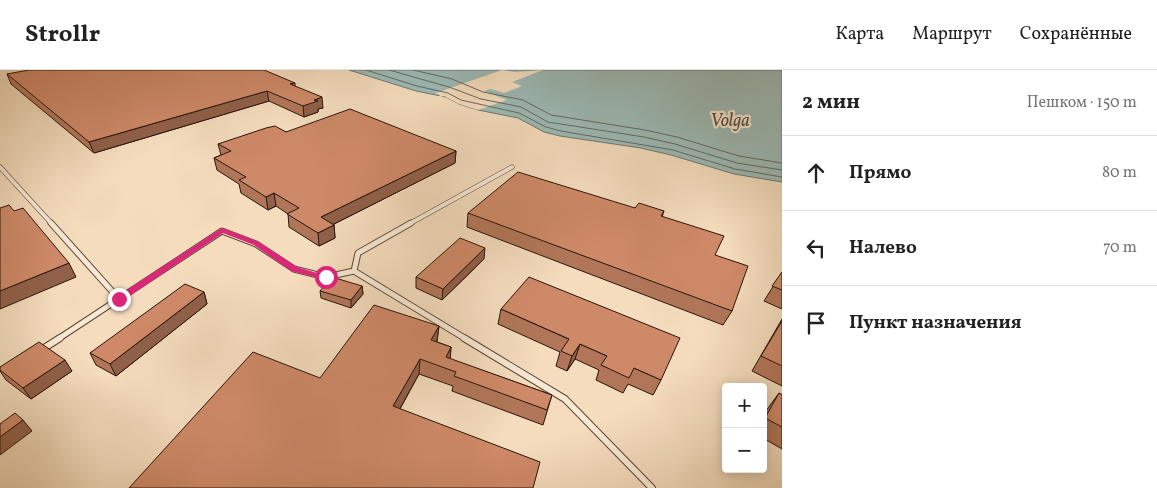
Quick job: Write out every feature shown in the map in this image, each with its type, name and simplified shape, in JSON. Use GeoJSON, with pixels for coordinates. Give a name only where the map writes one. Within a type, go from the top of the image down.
{"type":"FeatureCollection","features":[{"type":"Feature","properties":{"kind":"lane"},"geometry":{"type":"LineString","coordinates":[[0,167],[119,299]]}},
{"type":"Feature","properties":{"kind":"lane"},"geometry":{"type":"LineString","coordinates":[[354,271],[358,253],[512,167]]}},
{"type":"Feature","properties":{"kind":"lane"},"geometry":{"type":"LineString","coordinates":[[32,356],[222,231],[256,244],[294,269],[326,277],[354,271],[565,399],[652,488]]}},
{"type":"Feature","properties":{"kind":"water","name":"Volga"},"geometry":{"type":"Polygon","coordinates":[[[349,70],[782,70],[782,182],[734,174],[641,148],[544,132],[518,118],[478,110],[459,104],[446,97],[416,91],[349,70]]]}},
{"type":"Feature","properties":{"kind":"pier"},"geometry":{"type":"Polygon","coordinates":[[[502,70],[514,72],[543,70],[512,82],[522,86],[504,93],[491,89],[484,91],[507,100],[478,110],[459,104],[444,96],[437,98],[440,95],[435,93],[439,92],[502,70]]]}},
{"type":"Feature","properties":{"kind":"building"},"geometry":{"type":"Polygon","coordinates":[[[29,70],[264,70],[295,83],[290,84],[322,97],[314,100],[318,101],[303,106],[267,91],[89,142],[7,74],[29,70]]]}},
{"type":"Feature","properties":{"kind":"building"},"geometry":{"type":"Polygon","coordinates":[[[350,109],[456,151],[321,217],[334,225],[318,233],[287,214],[299,208],[274,193],[266,197],[239,180],[246,177],[214,158],[231,151],[218,144],[275,126],[286,132],[350,109]]]}},
{"type":"Feature","properties":{"kind":"building"},"geometry":{"type":"Polygon","coordinates":[[[518,172],[635,208],[639,203],[664,211],[661,216],[724,236],[715,255],[748,266],[732,311],[468,213],[518,172]]]}},
{"type":"Feature","properties":{"kind":"building"},"geometry":{"type":"Polygon","coordinates":[[[9,205],[14,211],[23,208],[69,263],[0,291],[0,208],[9,205]]]}},
{"type":"Feature","properties":{"kind":"building"},"geometry":{"type":"Polygon","coordinates":[[[460,238],[485,248],[443,289],[416,277],[460,238]]]}},
{"type":"Feature","properties":{"kind":"building"},"geometry":{"type":"Polygon","coordinates":[[[782,272],[782,290],[772,286],[782,272]]]}},
{"type":"Feature","properties":{"kind":"building"},"geometry":{"type":"Polygon","coordinates":[[[332,277],[362,286],[351,300],[320,291],[332,277]]]}},
{"type":"Feature","properties":{"kind":"building"},"geometry":{"type":"Polygon","coordinates":[[[529,277],[680,338],[661,380],[634,368],[629,378],[601,365],[607,356],[580,344],[572,356],[561,351],[569,339],[501,309],[529,277]]]}},
{"type":"Feature","properties":{"kind":"building"},"geometry":{"type":"Polygon","coordinates":[[[185,284],[204,292],[110,364],[90,353],[185,284]]]}},
{"type":"Feature","properties":{"kind":"building"},"geometry":{"type":"Polygon","coordinates":[[[374,305],[439,326],[431,340],[451,347],[446,357],[552,395],[547,410],[454,376],[456,372],[420,359],[393,406],[540,462],[533,488],[129,488],[253,352],[320,378],[374,305]]]}},
{"type":"Feature","properties":{"kind":"building"},"geometry":{"type":"Polygon","coordinates":[[[782,321],[782,366],[761,356],[782,321]]]}},
{"type":"Feature","properties":{"kind":"building"},"geometry":{"type":"Polygon","coordinates":[[[39,342],[65,360],[23,388],[0,370],[0,367],[39,342]]]}},
{"type":"Feature","properties":{"kind":"building"},"geometry":{"type":"Polygon","coordinates":[[[779,393],[782,395],[782,427],[767,419],[767,414],[779,393]]]}},
{"type":"Feature","properties":{"kind":"building"},"geometry":{"type":"Polygon","coordinates":[[[15,413],[23,420],[0,437],[0,424],[15,413]]]}},
{"type":"Feature","properties":{"kind":"route"},"geometry":{"type":"LineString","coordinates":[[119,299],[222,231],[256,244],[294,269],[326,277]]}}]}
